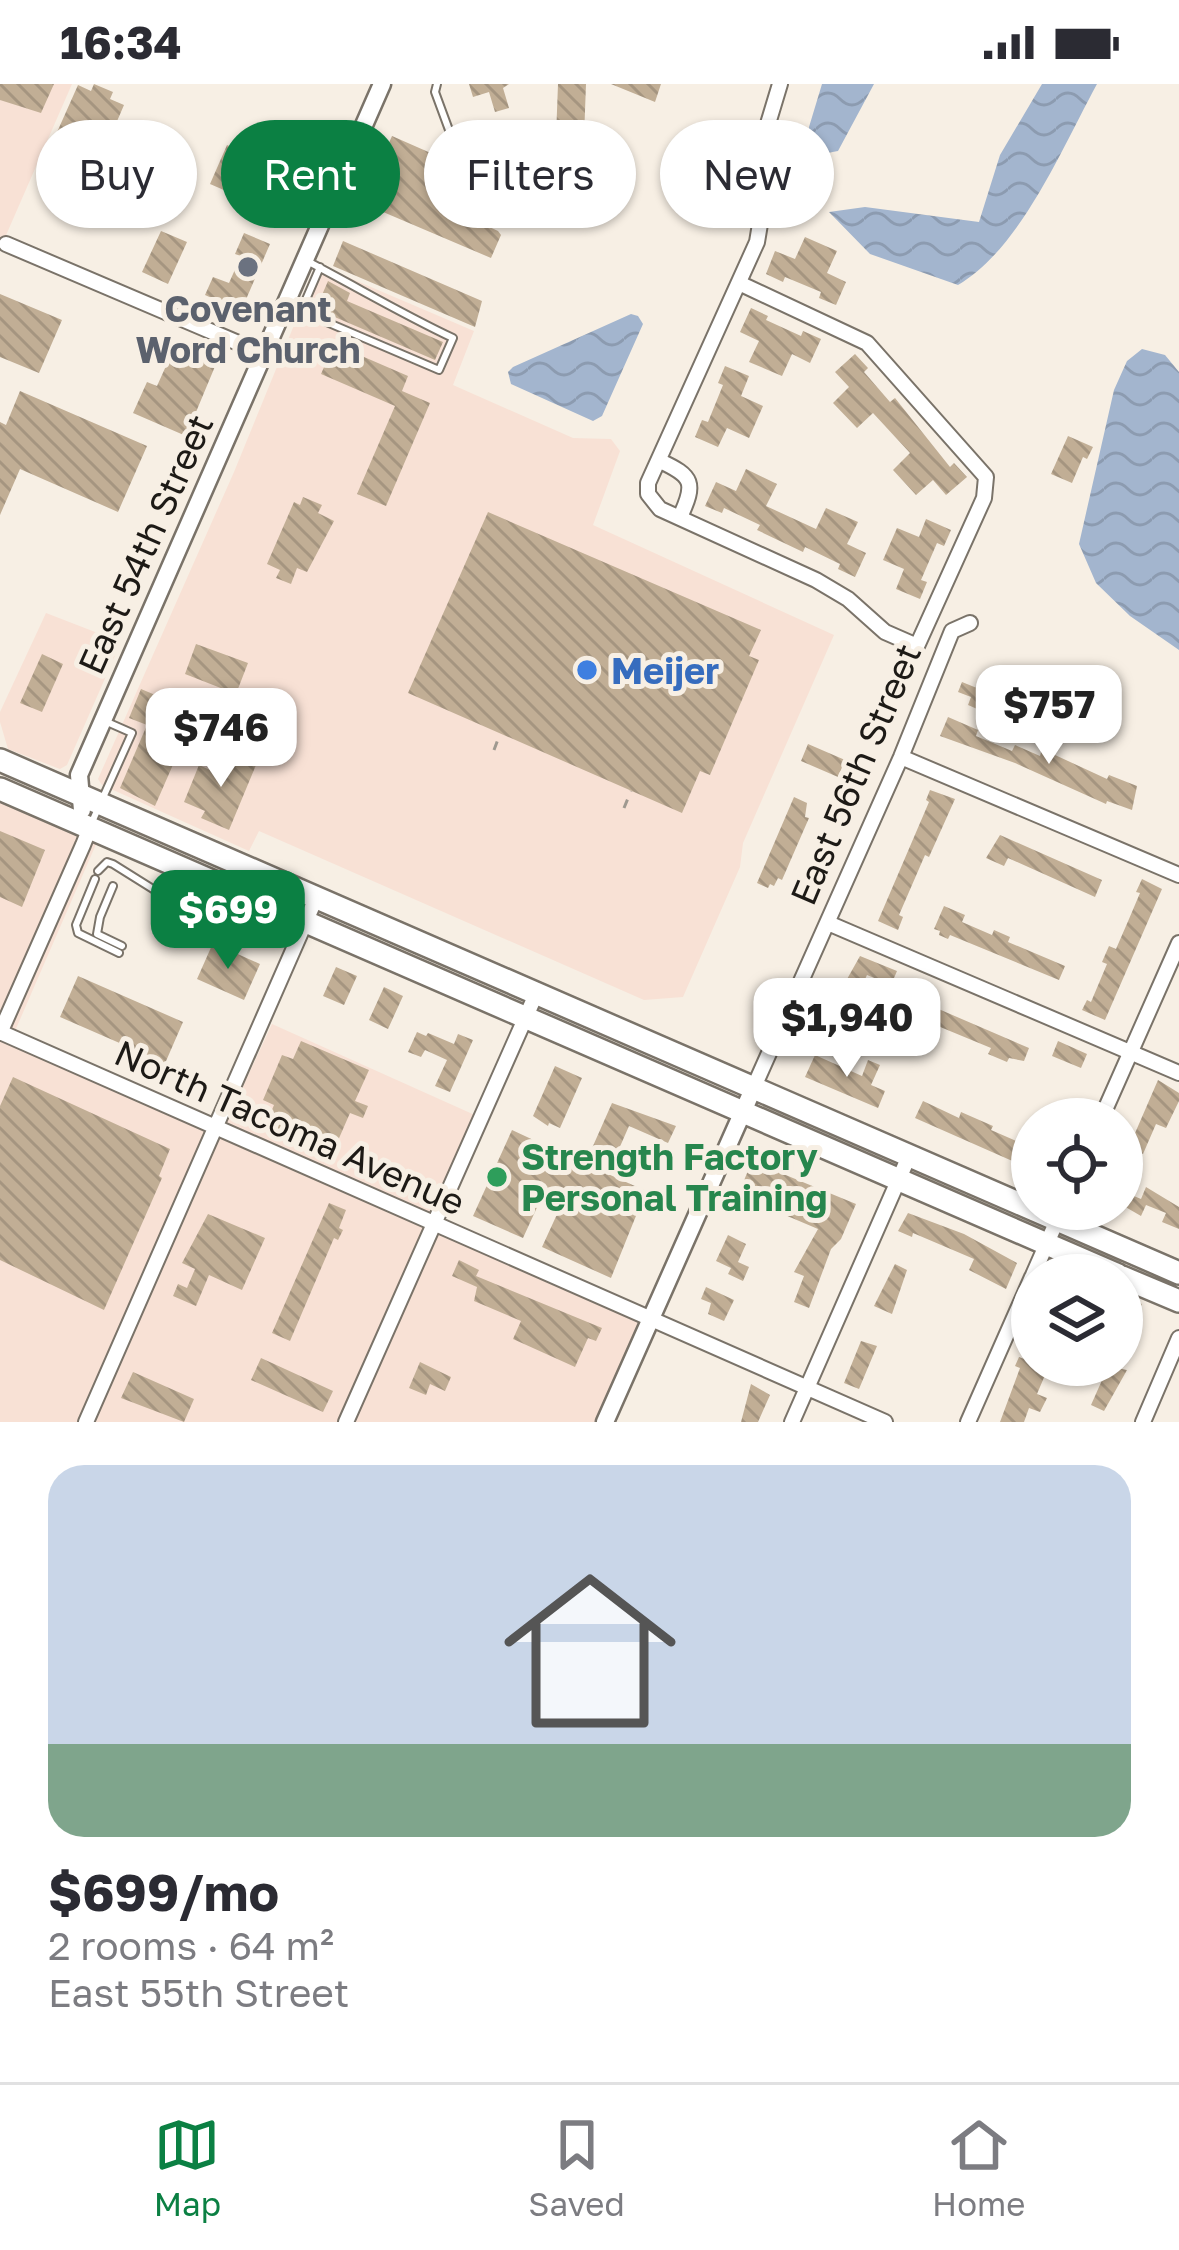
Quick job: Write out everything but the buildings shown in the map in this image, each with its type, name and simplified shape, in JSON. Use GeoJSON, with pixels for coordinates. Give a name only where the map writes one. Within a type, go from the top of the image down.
{"type":"FeatureCollection","features":[{"type":"Feature","properties":{"kind":"main road"},"geometry":{"type":"LineString","coordinates":[[0,760],[87,812],[306,922],[1069,1254]]}},
{"type":"Feature","properties":{"kind":"main road"},"geometry":{"type":"LineString","coordinates":[[0,789],[87,812],[316,898],[1011,1196]]}},
{"type":"Feature","properties":{"kind":"main road"},"geometry":{"type":"LineString","coordinates":[[1090,1230],[1179,1273]]}},
{"type":"Feature","properties":{"kind":"main road"},"geometry":{"type":"LineString","coordinates":[[1143,1286],[1179,1301]]}},
{"type":"Feature","properties":{"kind":"street","name":"East 54th Street"},"geometry":{"type":"LineString","coordinates":[[0,1033],[87,836],[87,812],[77,781],[264,354],[293,308],[382,84]]}},
{"type":"Feature","properties":{"kind":"street"},"geometry":{"type":"LineString","coordinates":[[739,283],[866,343],[986,477],[984,498],[917,646],[885,632],[834,590],[656,506],[648,494],[648,483],[761,224],[764,137],[780,84]]}},
{"type":"Feature","properties":{"kind":"street"},"geometry":{"type":"LineString","coordinates":[[6,244],[264,354]]}},
{"type":"Feature","properties":{"kind":"street"},"geometry":{"type":"LineString","coordinates":[[660,461],[680,470],[690,484],[680,517]]}},
{"type":"Feature","properties":{"kind":"street","name":"East 56th Street"},"geometry":{"type":"LineString","coordinates":[[604,1422],[828,923],[952,631],[970,623]]}},
{"type":"Feature","properties":{"kind":"street"},"geometry":{"type":"LineString","coordinates":[[901,757],[1179,875]]}},
{"type":"Feature","properties":{"kind":"street"},"geometry":{"type":"LineString","coordinates":[[86,1422],[316,898]]}},
{"type":"Feature","properties":{"kind":"street"},"geometry":{"type":"LineString","coordinates":[[828,923],[1179,1073]]}},
{"type":"Feature","properties":{"kind":"street"},"geometry":{"type":"LineString","coordinates":[[1111,1098],[1179,943]]}},
{"type":"Feature","properties":{"kind":"street"},"geometry":{"type":"LineString","coordinates":[[346,1422],[536,994]]}},
{"type":"Feature","properties":{"kind":"street","name":"North Tacoma Avenue"},"geometry":{"type":"LineString","coordinates":[[0,1033],[885,1422]]}},
{"type":"Feature","properties":{"kind":"street"},"geometry":{"type":"LineString","coordinates":[[793,1422],[909,1156]]}},
{"type":"Feature","properties":{"kind":"street"},"geometry":{"type":"LineString","coordinates":[[1042,1254],[1052,1230]]}},
{"type":"Feature","properties":{"kind":"street"},"geometry":{"type":"LineString","coordinates":[[968,1422],[1011,1324]]}},
{"type":"Feature","properties":{"kind":"street"},"geometry":{"type":"LineString","coordinates":[[1143,1422],[1179,1338]]}},
{"type":"Feature","properties":{"kind":"lane"},"geometry":{"type":"LineString","coordinates":[[436,84],[445,120]]}},
{"type":"Feature","properties":{"kind":"lane"},"geometry":{"type":"LineString","coordinates":[[293,308],[439,370],[453,338],[388,308],[378,297],[312,264]]}},
{"type":"Feature","properties":{"kind":"lane"},"geometry":{"type":"LineString","coordinates":[[87,812],[132,734],[104,721]]}},
{"type":"Feature","properties":{"kind":"lane"},"geometry":{"type":"LineString","coordinates":[[120,867],[98,934],[120,949],[78,933],[76,925],[107,862],[120,867],[196,916]]}},
{"type":"Feature","properties":{"kind":"path"},"geometry":{"type":"LineString","coordinates":[[494,750],[500,734]]}},
{"type":"Feature","properties":{"kind":"path"},"geometry":{"type":"LineString","coordinates":[[624,808],[631,791]]}},
{"type":"Feature","properties":{"kind":"shaded area"},"geometry":{"type":"Polygon","coordinates":[[[0,84],[72,84],[56,120],[36,120],[36,166],[0,249],[0,84]]]}},
{"type":"Feature","properties":{"kind":"shaded area"},"geometry":{"type":"Polygon","coordinates":[[[324,267],[474,331],[453,385],[573,438],[611,439],[620,451],[593,525],[834,635],[743,843],[740,867],[683,997],[644,1000],[259,831],[249,851],[102,785],[98,779],[234,472],[317,269],[324,267]]]}},
{"type":"Feature","properties":{"kind":"shaded area"},"geometry":{"type":"Polygon","coordinates":[[[46,613],[121,642],[67,765],[60,769],[8,749],[0,722],[0,712],[46,613]]]}},
{"type":"Feature","properties":{"kind":"shaded area"},"geometry":{"type":"Polygon","coordinates":[[[0,800],[97,842],[15,1031],[224,1127],[272,1024],[477,1116],[436,1229],[642,1322],[598,1422],[0,1422],[0,800]]]}},
{"type":"Feature","properties":{"kind":"water"},"geometry":{"type":"Polygon","coordinates":[[[822,84],[874,84],[838,151],[834,152],[834,120],[811,120],[822,84]]]}},
{"type":"Feature","properties":{"kind":"water"},"geometry":{"type":"Polygon","coordinates":[[[1042,84],[1097,84],[1020,222],[981,268],[958,285],[870,254],[834,217],[834,211],[865,207],[979,222],[1000,155],[1042,84]]]}},
{"type":"Feature","properties":{"kind":"water"},"geometry":{"type":"Polygon","coordinates":[[[631,314],[643,324],[602,416],[593,421],[511,384],[508,372],[513,367],[631,314]]]}},
{"type":"Feature","properties":{"kind":"water"},"geometry":{"type":"Polygon","coordinates":[[[1142,349],[1165,355],[1179,372],[1179,650],[1130,616],[1096,583],[1079,544],[1114,390],[1127,361],[1142,349]]]}},
{"type":"Feature","properties":{"kind":"place","name":"Covenant Word Church"},"geometry":{"type":"Point","coordinates":[248,267]}},
{"type":"Feature","properties":{"kind":"place","name":"Meijer"},"geometry":{"type":"Point","coordinates":[587,670]}},
{"type":"Feature","properties":{"kind":"place","name":"Strength Factory Personal Training"},"geometry":{"type":"Point","coordinates":[497,1177]}}]}
